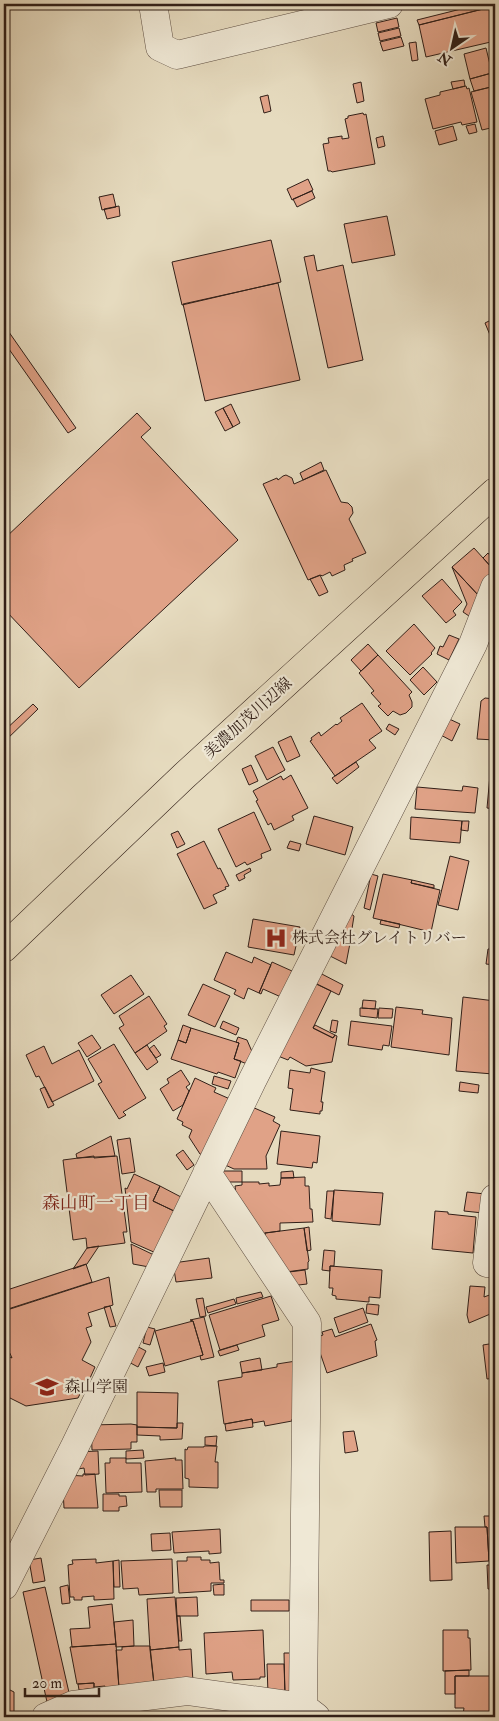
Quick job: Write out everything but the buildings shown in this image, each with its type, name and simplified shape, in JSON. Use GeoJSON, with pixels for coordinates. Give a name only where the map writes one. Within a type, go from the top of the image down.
{"type":"FeatureCollection","features":[{"type":"Feature","properties":{"kind":"main road","name":"美濃加茂川辺線"},"geometry":{"type":"LineString","coordinates":[[4,948],[184,776],[495,492]]}},
{"type":"Feature","properties":{"kind":"street"},"geometry":{"type":"LineString","coordinates":[[153,4],[160,48],[177,55],[389,4]]}},
{"type":"Feature","properties":{"kind":"street"},"geometry":{"type":"LineString","coordinates":[[4,1586],[75,1446],[364,856],[472,644],[495,587]]}},
{"type":"Feature","properties":{"kind":"street"},"geometry":{"type":"LineString","coordinates":[[46,1717],[73,1705],[187,1691],[310,1712],[307,1323],[208,1173]]}},
{"type":"Feature","properties":{"kind":"street"},"geometry":{"type":"LineString","coordinates":[[495,1198],[486,1263],[495,1264]]}},
{"type":"Feature","properties":{"kind":"place","name":"株式会社グレイトリバー"},"geometry":{"type":"Point","coordinates":[276,938]}},
{"type":"Feature","properties":{"kind":"place","name":"森山学園"},"geometry":{"type":"Point","coordinates":[47,1387]}},
{"type":"Feature","properties":{"kind":"district","name":"森山町一丁目"},"geometry":{"type":"Point","coordinates":[96,1203]}}]}
